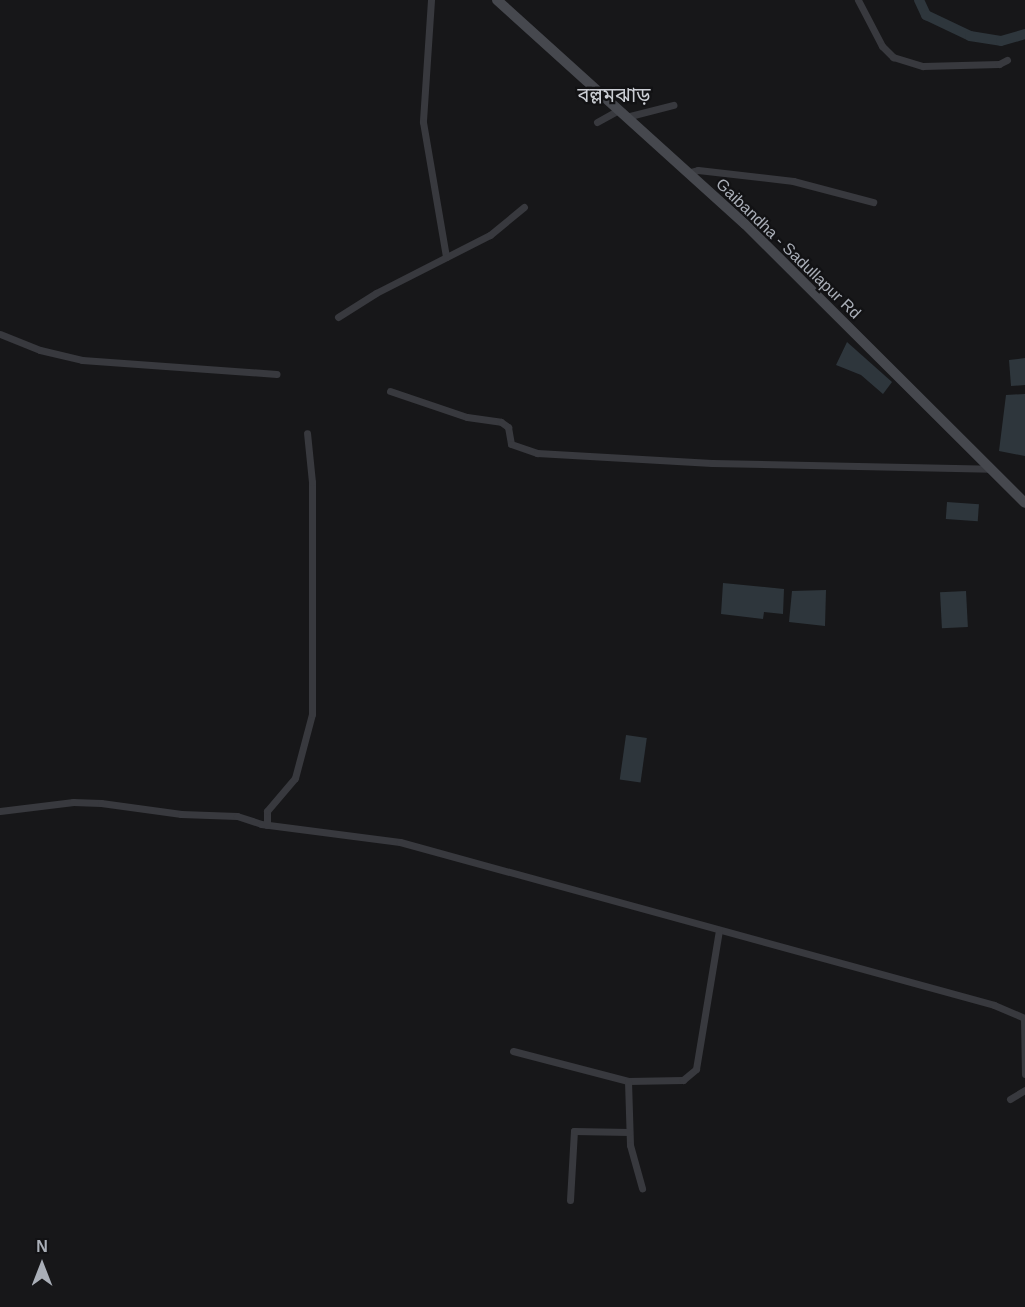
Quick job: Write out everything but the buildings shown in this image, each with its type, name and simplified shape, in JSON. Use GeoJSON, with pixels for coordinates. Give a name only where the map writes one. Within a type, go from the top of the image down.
{"type":"FeatureCollection","features":[{"type":"Feature","properties":{"kind":"main road","name":"Gaibandha - Sadullapur Rd"},"geometry":{"type":"LineString","coordinates":[[497,0],[623,113],[685,174],[744,224],[1025,503]]}},
{"type":"Feature","properties":{"kind":"street"},"geometry":{"type":"LineString","coordinates":[[431,0],[423,122],[446,257]]}},
{"type":"Feature","properties":{"kind":"street"},"geometry":{"type":"LineString","coordinates":[[858,0],[882,46],[893,57],[923,66],[999,64],[1007,60]]}},
{"type":"Feature","properties":{"kind":"street"},"geometry":{"type":"LineString","coordinates":[[597,122],[623,113],[673,105]]}},
{"type":"Feature","properties":{"kind":"street"},"geometry":{"type":"LineString","coordinates":[[685,174],[698,170],[793,181],[873,202]]}},
{"type":"Feature","properties":{"kind":"street"},"geometry":{"type":"LineString","coordinates":[[338,317],[490,235],[524,207]]}},
{"type":"Feature","properties":{"kind":"street"},"geometry":{"type":"LineString","coordinates":[[0,334],[40,350],[82,360],[276,374]]}},
{"type":"Feature","properties":{"kind":"street"},"geometry":{"type":"LineString","coordinates":[[390,391],[467,417],[501,422],[508,427],[511,444],[537,453],[712,463],[991,469]]}},
{"type":"Feature","properties":{"kind":"street"},"geometry":{"type":"LineString","coordinates":[[267,825],[267,811],[295,778],[312,714],[312,482],[307,433]]}},
{"type":"Feature","properties":{"kind":"street"},"geometry":{"type":"LineString","coordinates":[[0,811],[73,802],[101,802],[181,814],[237,816],[267,825],[400,842],[994,1005],[1025,1018],[1025,1074]]}},
{"type":"Feature","properties":{"kind":"street"},"geometry":{"type":"LineString","coordinates":[[513,1051],[628,1081],[683,1080],[694,1074],[719,930]]}},
{"type":"Feature","properties":{"kind":"street"},"geometry":{"type":"LineString","coordinates":[[628,1081],[629,1132],[642,1188]]}},
{"type":"Feature","properties":{"kind":"street"},"geometry":{"type":"LineString","coordinates":[[1011,1099],[1025,1090]]}},
{"type":"Feature","properties":{"kind":"street"},"geometry":{"type":"LineString","coordinates":[[570,1200],[574,1131],[629,1132]]}},
{"type":"Feature","properties":{"kind":"shaded area"},"geometry":{"type":"Polygon","coordinates":[[[847,342],[892,382],[883,394],[861,375],[836,365],[847,342]]]}},
{"type":"Feature","properties":{"kind":"shaded area"},"geometry":{"type":"Polygon","coordinates":[[[1025,358],[1025,385],[1011,386],[1009,360],[1025,358]]]}},
{"type":"Feature","properties":{"kind":"shaded area"},"geometry":{"type":"Polygon","coordinates":[[[1025,394],[1025,456],[999,451],[1006,395],[1025,394]]]}},
{"type":"Feature","properties":{"kind":"shaded area"},"geometry":{"type":"Polygon","coordinates":[[[947,502],[979,504],[978,521],[946,519],[947,502]]]}},
{"type":"Feature","properties":{"kind":"shaded area"},"geometry":{"type":"Polygon","coordinates":[[[723,583],[784,589],[783,614],[764,612],[763,619],[721,614],[723,583]]]}},
{"type":"Feature","properties":{"kind":"shaded area"},"geometry":{"type":"Polygon","coordinates":[[[826,590],[825,626],[789,622],[792,591],[826,590]]]}},
{"type":"Feature","properties":{"kind":"shaded area"},"geometry":{"type":"Polygon","coordinates":[[[966,591],[968,627],[942,628],[940,592],[966,591]]]}},
{"type":"Feature","properties":{"kind":"shaded area"},"geometry":{"type":"Polygon","coordinates":[[[626,735],[647,738],[641,782],[620,780],[626,735]]]}},
{"type":"Feature","properties":{"kind":"waterway"},"geometry":{"type":"LineString","coordinates":[[919,0],[926,15],[970,36],[1001,41],[1025,34]]}},
{"type":"Feature","properties":{"kind":"district","name":"বল্লমঝাড়"},"geometry":{"type":"Point","coordinates":[614,95]}}]}
